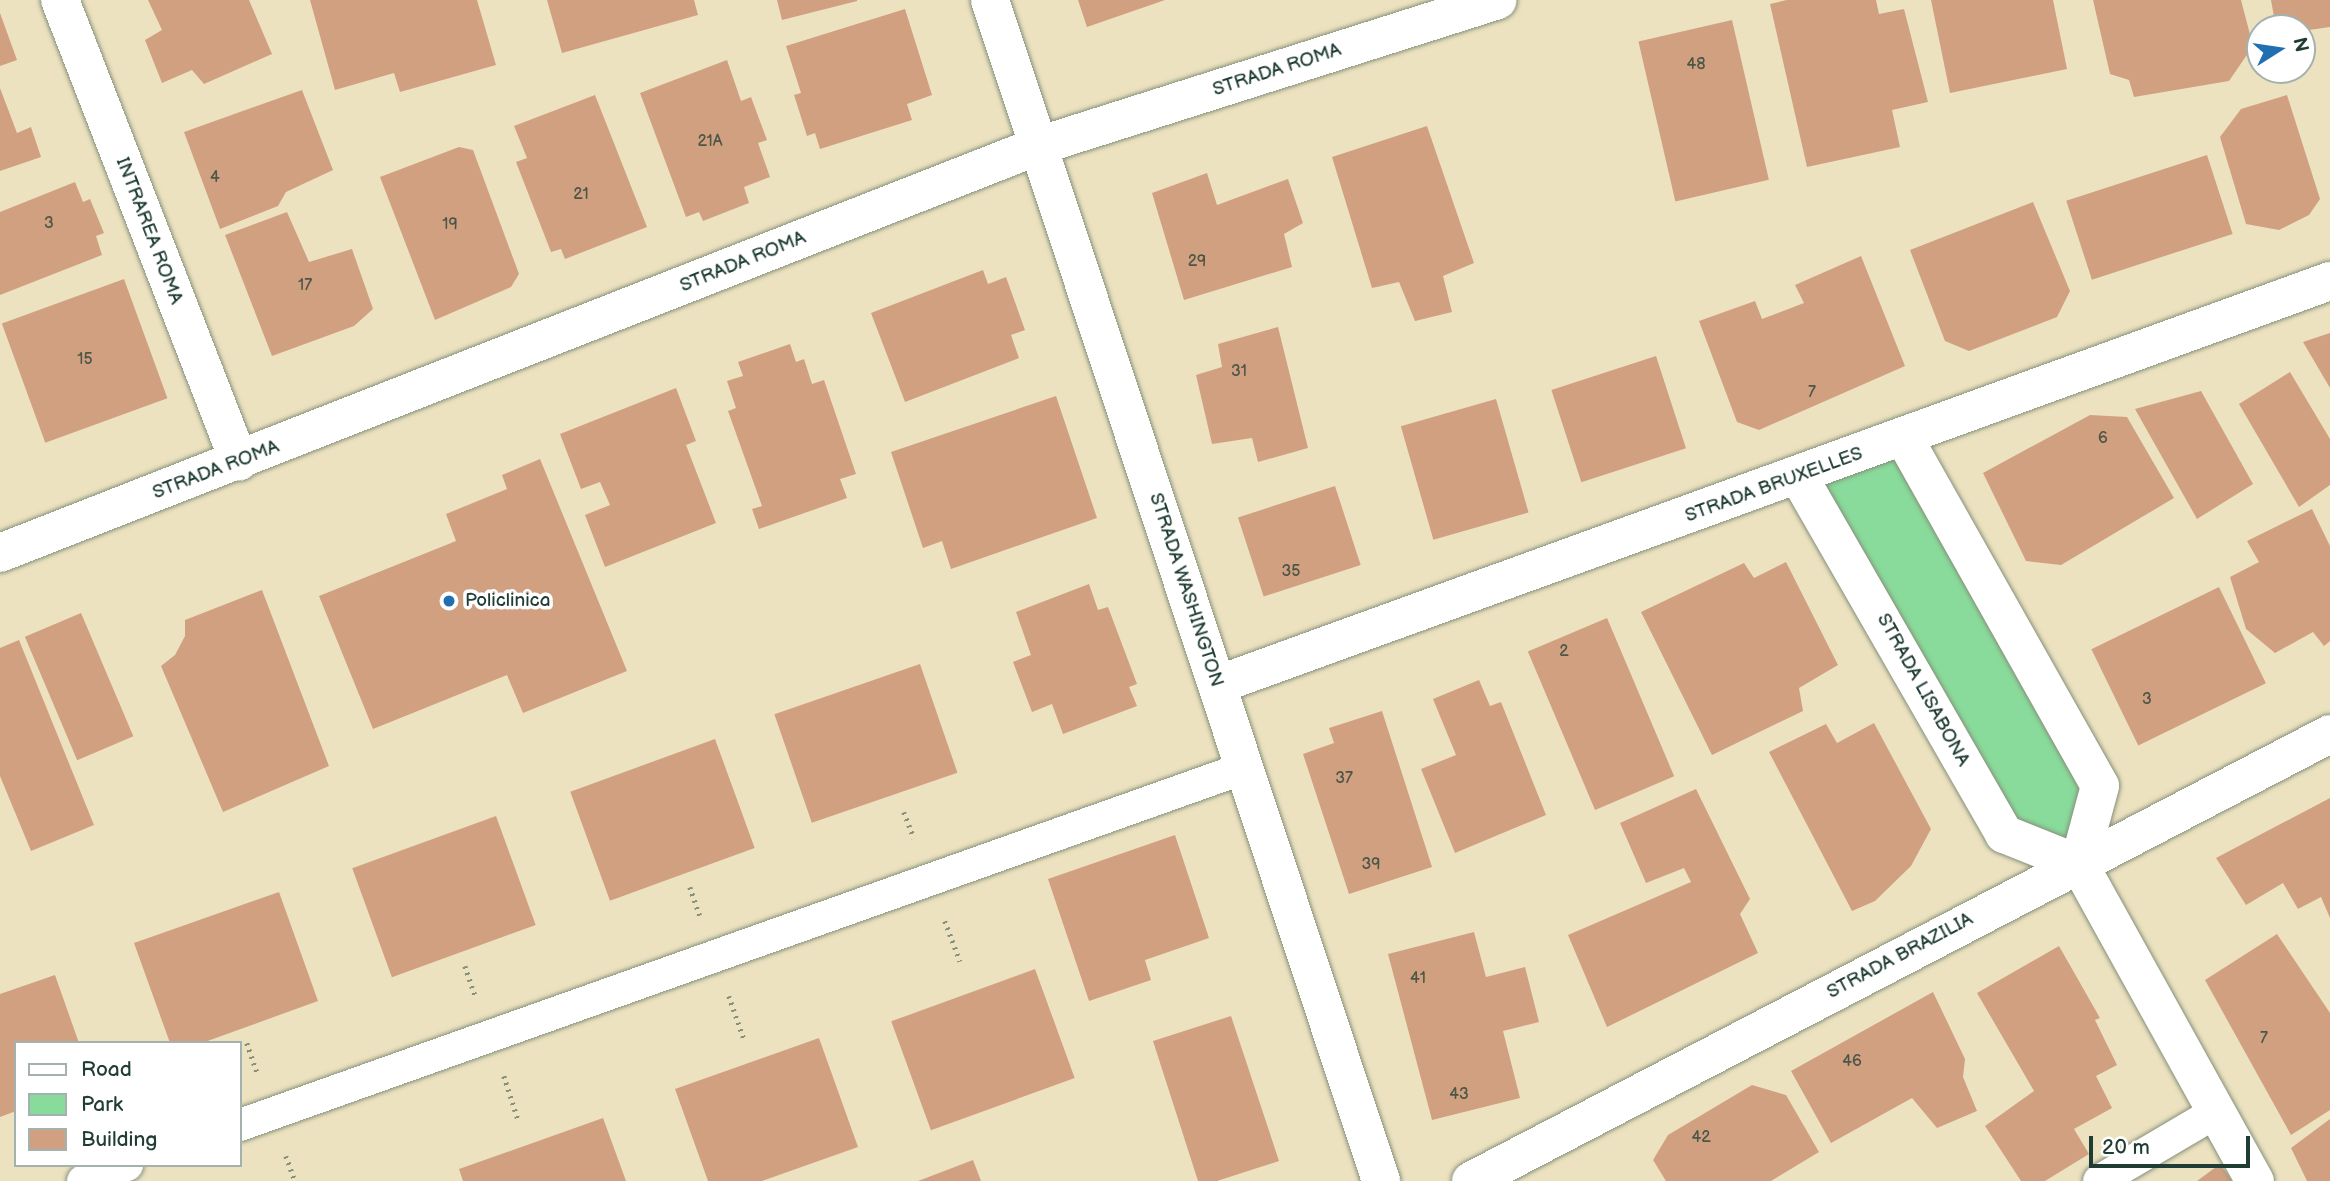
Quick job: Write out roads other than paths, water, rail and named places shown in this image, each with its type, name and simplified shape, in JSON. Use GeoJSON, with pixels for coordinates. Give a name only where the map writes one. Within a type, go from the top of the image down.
{"type":"FeatureCollection","features":[{"type":"Feature","properties":{"kind":"street","name":"INTRAREA ROMA"},"geometry":{"type":"LineString","coordinates":[[60,0],[239,461]]}},
{"type":"Feature","properties":{"kind":"street","name":"STRADA WASHINGTON"},"geometry":{"type":"LineString","coordinates":[[990,0],[1381,1181]]}},
{"type":"Feature","properties":{"kind":"street","name":"STRADA ROMA"},"geometry":{"type":"LineString","coordinates":[[0,553],[1038,146],[1497,0]]}},
{"type":"Feature","properties":{"kind":"street","name":"STRADA BRUXELLES"},"geometry":{"type":"LineString","coordinates":[[1217,685],[1799,477],[2330,281]]}},
{"type":"Feature","properties":{"kind":"street"},"geometry":{"type":"LineString","coordinates":[[1904,438],[2100,786],[2079,864],[2255,1181]]}},
{"type":"Feature","properties":{"kind":"street","name":"STRADA LISABONA"},"geometry":{"type":"LineString","coordinates":[[1799,477],[2004,834],[2079,864]]}},
{"type":"Feature","properties":{"kind":"street","name":"STRADA BRAZILIA"},"geometry":{"type":"LineString","coordinates":[[1471,1181],[2330,734]]}},
{"type":"Feature","properties":{"kind":"lane"},"geometry":{"type":"LineString","coordinates":[[242,1124],[1244,768]]}},
{"type":"Feature","properties":{"kind":"lane"},"geometry":{"type":"LineString","coordinates":[[2099,1181],[2216,1112]]}},
{"type":"Feature","properties":{"kind":"lane"},"geometry":{"type":"LineString","coordinates":[[83,1181],[122,1167]]}},
{"type":"Feature","properties":{"kind":"place","name":"Policlinica"},"geometry":{"type":"Point","coordinates":[449,601]}}]}
